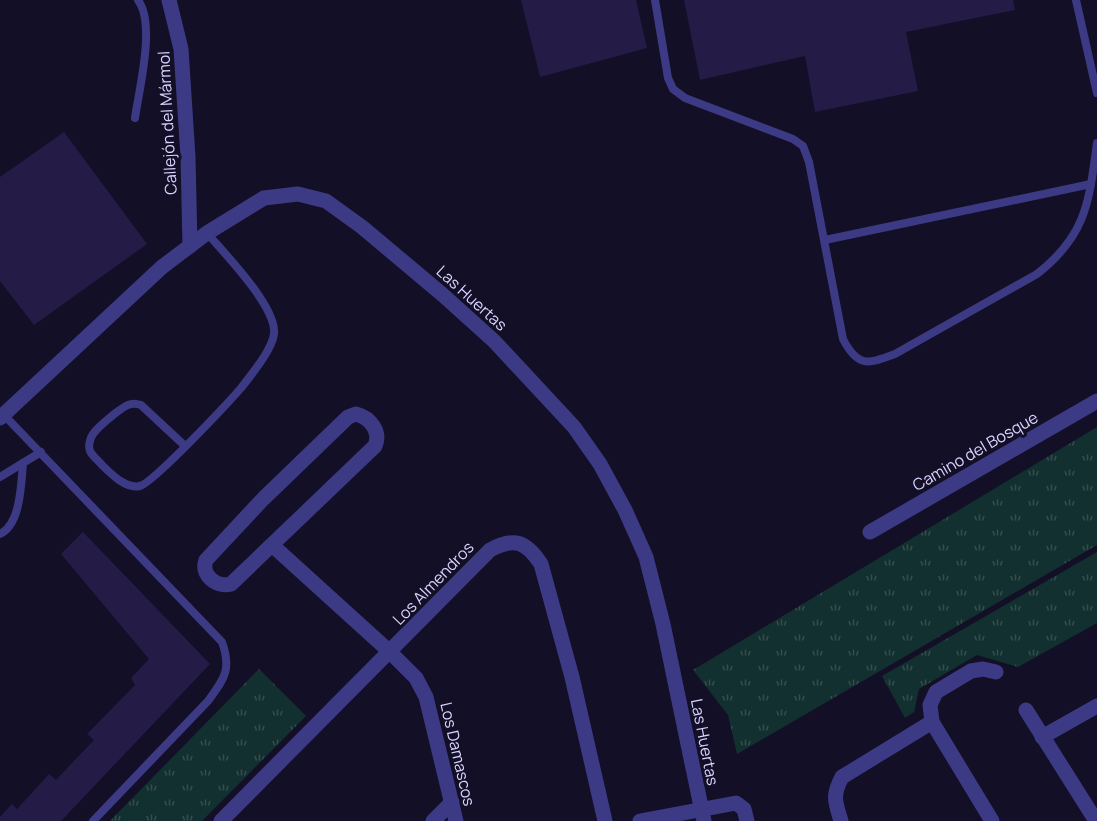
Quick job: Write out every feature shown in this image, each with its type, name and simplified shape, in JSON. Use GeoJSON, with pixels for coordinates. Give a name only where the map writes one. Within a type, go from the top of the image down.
{"type":"FeatureCollection","features":[{"type":"Feature","properties":{"kind":"street","name":"Callejón del Mármol"},"geometry":{"type":"LineString","coordinates":[[169,0],[181,49],[188,157],[190,246]]}},
{"type":"Feature","properties":{"kind":"street","name":"Las Huertas"},"geometry":{"type":"LineString","coordinates":[[2,416],[162,267],[207,233],[264,198],[298,194],[326,201],[362,227],[494,341],[568,421],[600,464],[625,510],[646,557],[663,624],[702,814],[736,803],[744,809],[747,821]]}},
{"type":"Feature","properties":{"kind":"street","name":"Camino del Bosque"},"geometry":{"type":"LineString","coordinates":[[870,532],[1097,401]]}},
{"type":"Feature","properties":{"kind":"street"},"geometry":{"type":"LineString","coordinates":[[356,414],[363,416],[377,431],[378,438],[375,446],[272,545],[231,584],[225,586],[217,584],[205,573],[203,567],[206,560],[263,499],[348,417],[356,414]]}},
{"type":"Feature","properties":{"kind":"street","name":"Los Almendros"},"geometry":{"type":"LineString","coordinates":[[221,821],[490,550],[504,542],[521,544],[533,552],[541,564],[572,677],[605,821]]}},
{"type":"Feature","properties":{"kind":"street","name":"Los Damascos"},"geometry":{"type":"LineString","coordinates":[[272,545],[416,678],[426,697],[456,821]]}},
{"type":"Feature","properties":{"kind":"street"},"geometry":{"type":"LineString","coordinates":[[992,821],[932,722],[930,705],[936,692],[971,670],[984,669],[996,672]]}},
{"type":"Feature","properties":{"kind":"street"},"geometry":{"type":"LineString","coordinates":[[1042,737],[1097,706]]}},
{"type":"Feature","properties":{"kind":"street"},"geometry":{"type":"LineString","coordinates":[[1026,710],[1096,821]]}},
{"type":"Feature","properties":{"kind":"street"},"geometry":{"type":"LineString","coordinates":[[841,821],[835,790],[842,777],[932,722]]}},
{"type":"Feature","properties":{"kind":"street"},"geometry":{"type":"LineString","coordinates":[[433,821],[452,802]]}},
{"type":"Feature","properties":{"kind":"street"},"geometry":{"type":"LineString","coordinates":[[640,821],[702,814]]}},
{"type":"Feature","properties":{"kind":"lane"},"geometry":{"type":"LineString","coordinates":[[135,118],[147,34],[146,19],[138,0]]}},
{"type":"Feature","properties":{"kind":"lane"},"geometry":{"type":"LineString","coordinates":[[656,0],[668,78],[673,89],[685,98],[793,139],[803,146],[809,162],[843,339],[849,351],[858,359],[870,363],[895,354],[1037,274],[1055,260],[1071,241],[1082,219],[1091,184],[1097,143]]}},
{"type":"Feature","properties":{"kind":"lane"},"geometry":{"type":"LineString","coordinates":[[1076,0],[1097,93]]}},
{"type":"Feature","properties":{"kind":"lane"},"geometry":{"type":"LineString","coordinates":[[825,240],[1091,184]]}},
{"type":"Feature","properties":{"kind":"lane"},"geometry":{"type":"LineString","coordinates":[[185,446],[141,405],[132,404],[123,407],[93,434],[90,452],[110,473],[129,486],[141,486],[152,479],[185,446],[241,388],[268,350],[274,333],[270,315],[263,301],[207,233]]}},
{"type":"Feature","properties":{"kind":"lane"},"geometry":{"type":"LineString","coordinates":[[2,416],[41,452],[222,642],[228,658],[224,679],[208,701],[93,821]]}},
{"type":"Feature","properties":{"kind":"lane"},"geometry":{"type":"LineString","coordinates":[[0,477],[41,452]]}},
{"type":"Feature","properties":{"kind":"lane"},"geometry":{"type":"LineString","coordinates":[[0,534],[4,532],[17,511],[23,463]]}},
{"type":"Feature","properties":{"kind":"green space"},"geometry":{"type":"Polygon","coordinates":[[[1097,427],[1097,545],[737,754],[728,715],[693,670],[1097,427]]]}},
{"type":"Feature","properties":{"kind":"green space"},"geometry":{"type":"Polygon","coordinates":[[[1097,552],[1097,623],[1018,667],[977,655],[919,689],[914,712],[905,718],[882,676],[1097,552]]]}},
{"type":"Feature","properties":{"kind":"green space"},"geometry":{"type":"Polygon","coordinates":[[[259,669],[306,716],[202,821],[110,821],[259,669]]]}},
{"type":"Feature","properties":{"kind":"building"},"geometry":{"type":"Polygon","coordinates":[[[521,0],[636,0],[647,48],[540,77],[521,0]]]}},
{"type":"Feature","properties":{"kind":"building"},"geometry":{"type":"Polygon","coordinates":[[[684,0],[1013,0],[1015,10],[906,32],[918,91],[815,112],[805,56],[700,80],[684,0]]]}},
{"type":"Feature","properties":{"kind":"building"},"geometry":{"type":"Polygon","coordinates":[[[64,132],[147,244],[34,325],[0,281],[0,177],[64,132]]]}},
{"type":"Feature","properties":{"kind":"building"},"geometry":{"type":"Polygon","coordinates":[[[83,532],[210,664],[61,821],[0,821],[0,817],[12,804],[17,809],[49,774],[56,780],[94,740],[87,734],[135,685],[131,678],[149,659],[61,554],[83,532]]]}}]}
